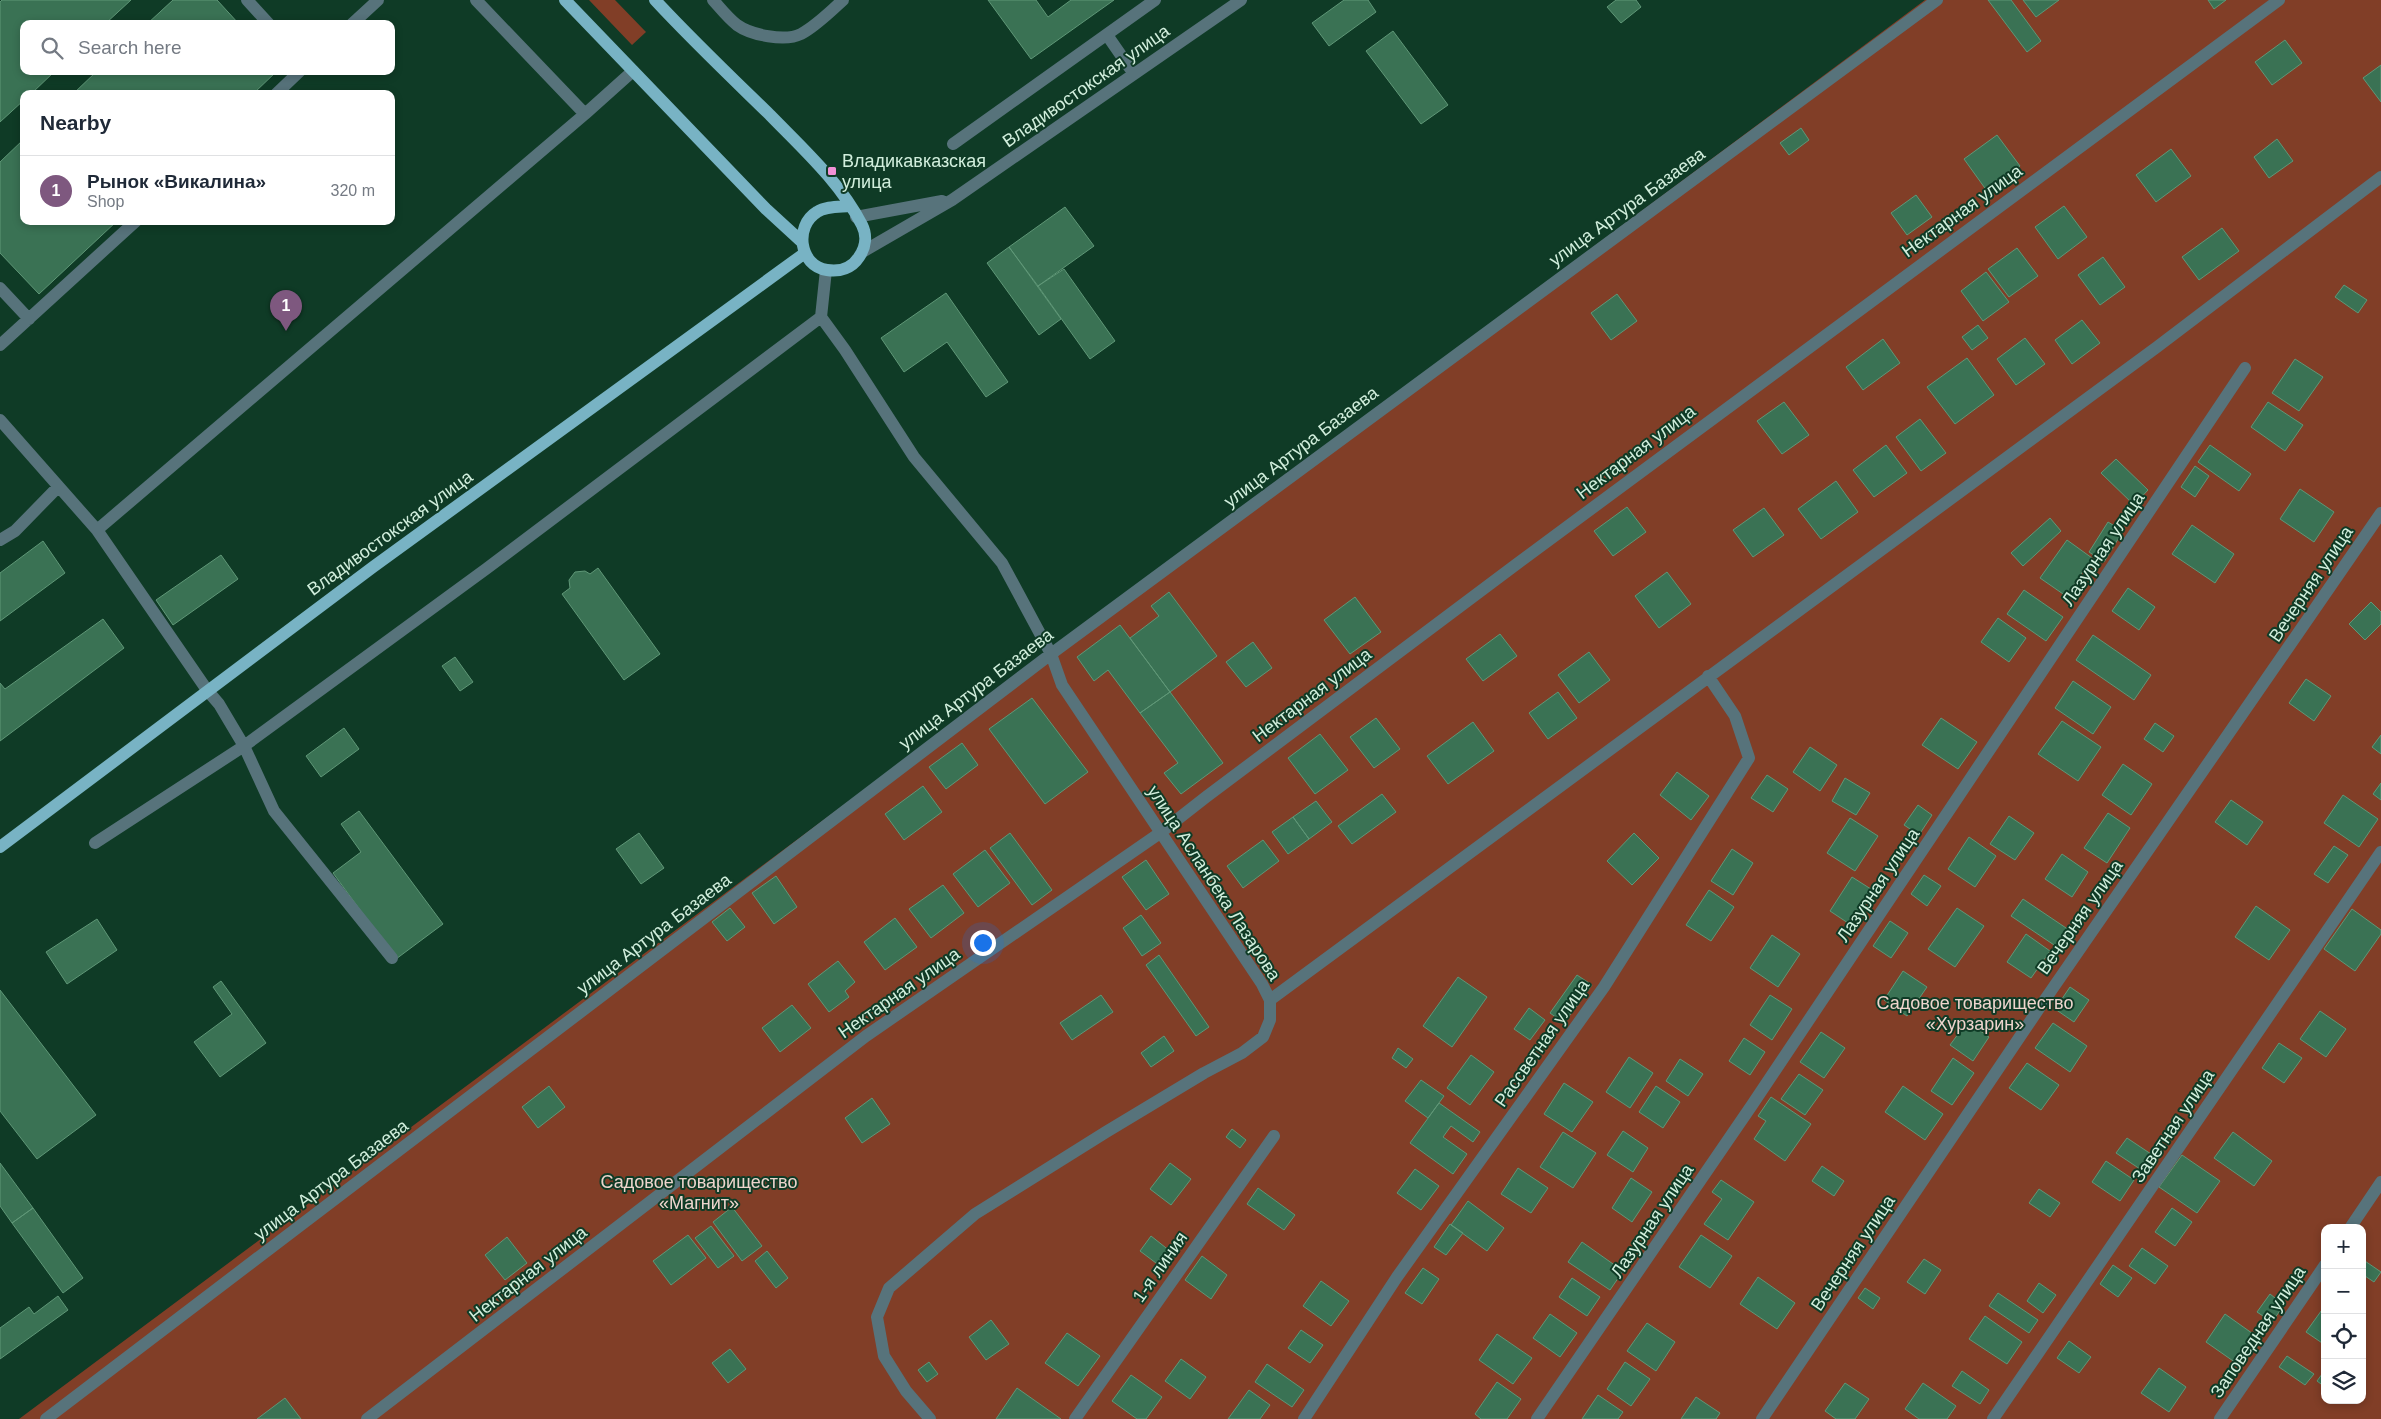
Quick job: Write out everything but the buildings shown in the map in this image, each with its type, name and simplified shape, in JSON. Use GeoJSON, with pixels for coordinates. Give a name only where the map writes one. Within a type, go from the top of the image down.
{"type":"FeatureCollection","features":[{"type":"Feature","properties":{"kind":"main road"},"geometry":{"type":"LineString","coordinates":[[565,0],[803,248],[811,262],[826,270]]}},
{"type":"Feature","properties":{"kind":"main road"},"geometry":{"type":"LineString","coordinates":[[656,0],[820,166],[863,226],[864,251]]}},
{"type":"Feature","properties":{"kind":"main road","name":"Владивостокская улица"},"geometry":{"type":"LineString","coordinates":[[0,847],[207,690],[803,248],[806,222],[815,213],[827,208],[853,211]]}},
{"type":"Feature","properties":{"kind":"main road","name":"Владивостокская улица"},"geometry":{"type":"LineString","coordinates":[[826,270],[839,271],[849,267],[856,262],[864,251]]}},
{"type":"Feature","properties":{"kind":"street"},"geometry":{"type":"LineString","coordinates":[[247,0],[265,20]]}},
{"type":"Feature","properties":{"kind":"street"},"geometry":{"type":"LineString","coordinates":[[356,20],[378,0]]}},
{"type":"Feature","properties":{"kind":"street"},"geometry":{"type":"LineString","coordinates":[[476,0],[585,114]]}},
{"type":"Feature","properties":{"kind":"street"},"geometry":{"type":"LineString","coordinates":[[713,0],[740,27],[772,38],[799,35],[824,18],[843,0]]}},
{"type":"Feature","properties":{"kind":"street"},"geometry":{"type":"LineString","coordinates":[[953,144],[1155,0]]}},
{"type":"Feature","properties":{"kind":"street","name":"Владивостокская улица"},"geometry":{"type":"LineString","coordinates":[[864,251],[952,200],[1241,0]]}},
{"type":"Feature","properties":{"kind":"street","name":"улица Артура Базаева"},"geometry":{"type":"LineString","coordinates":[[46,1419],[1051,654],[1937,0]]}},
{"type":"Feature","properties":{"kind":"street","name":"Нектарная улица"},"geometry":{"type":"LineString","coordinates":[[367,1419],[866,1036],[1160,833],[1522,558],[2279,0]]}},
{"type":"Feature","properties":{"kind":"street"},"geometry":{"type":"LineString","coordinates":[[1107,35],[1134,74]]}},
{"type":"Feature","properties":{"kind":"street"},"geometry":{"type":"LineString","coordinates":[[97,530],[633,71]]}},
{"type":"Feature","properties":{"kind":"street"},"geometry":{"type":"LineString","coordinates":[[280,90],[296,75]]}},
{"type":"Feature","properties":{"kind":"street"},"geometry":{"type":"LineString","coordinates":[[1270,1000],[2157,347],[2381,177]]}},
{"type":"Feature","properties":{"kind":"street","name":"Владивостокская улица"},"geometry":{"type":"LineString","coordinates":[[853,211],[952,200]]}},
{"type":"Feature","properties":{"kind":"street"},"geometry":{"type":"LineString","coordinates":[[0,345],[132,225]]}},
{"type":"Feature","properties":{"kind":"street"},"geometry":{"type":"LineString","coordinates":[[95,843],[244,746],[486,569],[821,317],[826,270]]}},
{"type":"Feature","properties":{"kind":"street"},"geometry":{"type":"LineString","coordinates":[[0,288],[28,319]]}},
{"type":"Feature","properties":{"kind":"street","name":"улица Асланбека Лазарова"},"geometry":{"type":"LineString","coordinates":[[821,317],[845,350],[914,457],[1002,563],[1051,654],[1062,685],[1262,984],[1270,1000],[1270,1020],[1263,1037],[1242,1053],[1204,1073],[1106,1132],[975,1214],[888,1288],[877,1317],[884,1356],[906,1391],[930,1419]]}},
{"type":"Feature","properties":{"kind":"street","name":"Лазурная улица"},"geometry":{"type":"LineString","coordinates":[[1537,1419],[1757,1097],[2245,368]]}},
{"type":"Feature","properties":{"kind":"street"},"geometry":{"type":"LineString","coordinates":[[0,420],[97,530],[207,690],[219,704],[244,746],[274,811],[392,958]]}},
{"type":"Feature","properties":{"kind":"street"},"geometry":{"type":"LineString","coordinates":[[0,540],[15,531],[58,486]]}},
{"type":"Feature","properties":{"kind":"street","name":"Вечерняя улица"},"geometry":{"type":"LineString","coordinates":[[1762,1419],[2044,1001],[2381,513]]}},
{"type":"Feature","properties":{"kind":"street","name":"Рассветная улица"},"geometry":{"type":"LineString","coordinates":[[1304,1419],[1397,1277],[1604,986],[1749,758],[1735,716],[1708,676]]}},
{"type":"Feature","properties":{"kind":"street","name":"Заветная улица"},"geometry":{"type":"LineString","coordinates":[[1993,1419],[2381,852]]}},
{"type":"Feature","properties":{"kind":"street","name":"1-я линия"},"geometry":{"type":"LineString","coordinates":[[1076,1419],[1274,1136]]}},
{"type":"Feature","properties":{"kind":"street"},"geometry":{"type":"LineString","coordinates":[[2353,1224],[2381,1182]]}},
{"type":"Feature","properties":{"kind":"street","name":"Заповедная улица"},"geometry":{"type":"LineString","coordinates":[[2220,1419],[2322,1269]]}},
{"type":"Feature","properties":{"kind":"green space"},"geometry":{"type":"Polygon","coordinates":[[[589,0],[615,0],[646,32],[632,45],[589,0]]]}},
{"type":"Feature","properties":{"kind":"green space"},"geometry":{"type":"Polygon","coordinates":[[[1925,0],[2381,0],[2381,1419],[19,1419],[1925,0]]]}},
{"type":"Feature","properties":{"kind":"place","name":"Владикавказская улица"},"geometry":{"type":"Point","coordinates":[832,171]}},
{"type":"Feature","properties":{"kind":"place","name":"Рынок «Викалина»"},"geometry":{"type":"Point","coordinates":[286,331]}},
{"type":"Feature","properties":{"kind":"park label","name":"Садовое товарищество «Хурзарин»"},"geometry":{"type":"Point","coordinates":[1975,1013]}},
{"type":"Feature","properties":{"kind":"park label","name":"Садовое товарищество «Магнит»"},"geometry":{"type":"Point","coordinates":[699,1192]}}]}
